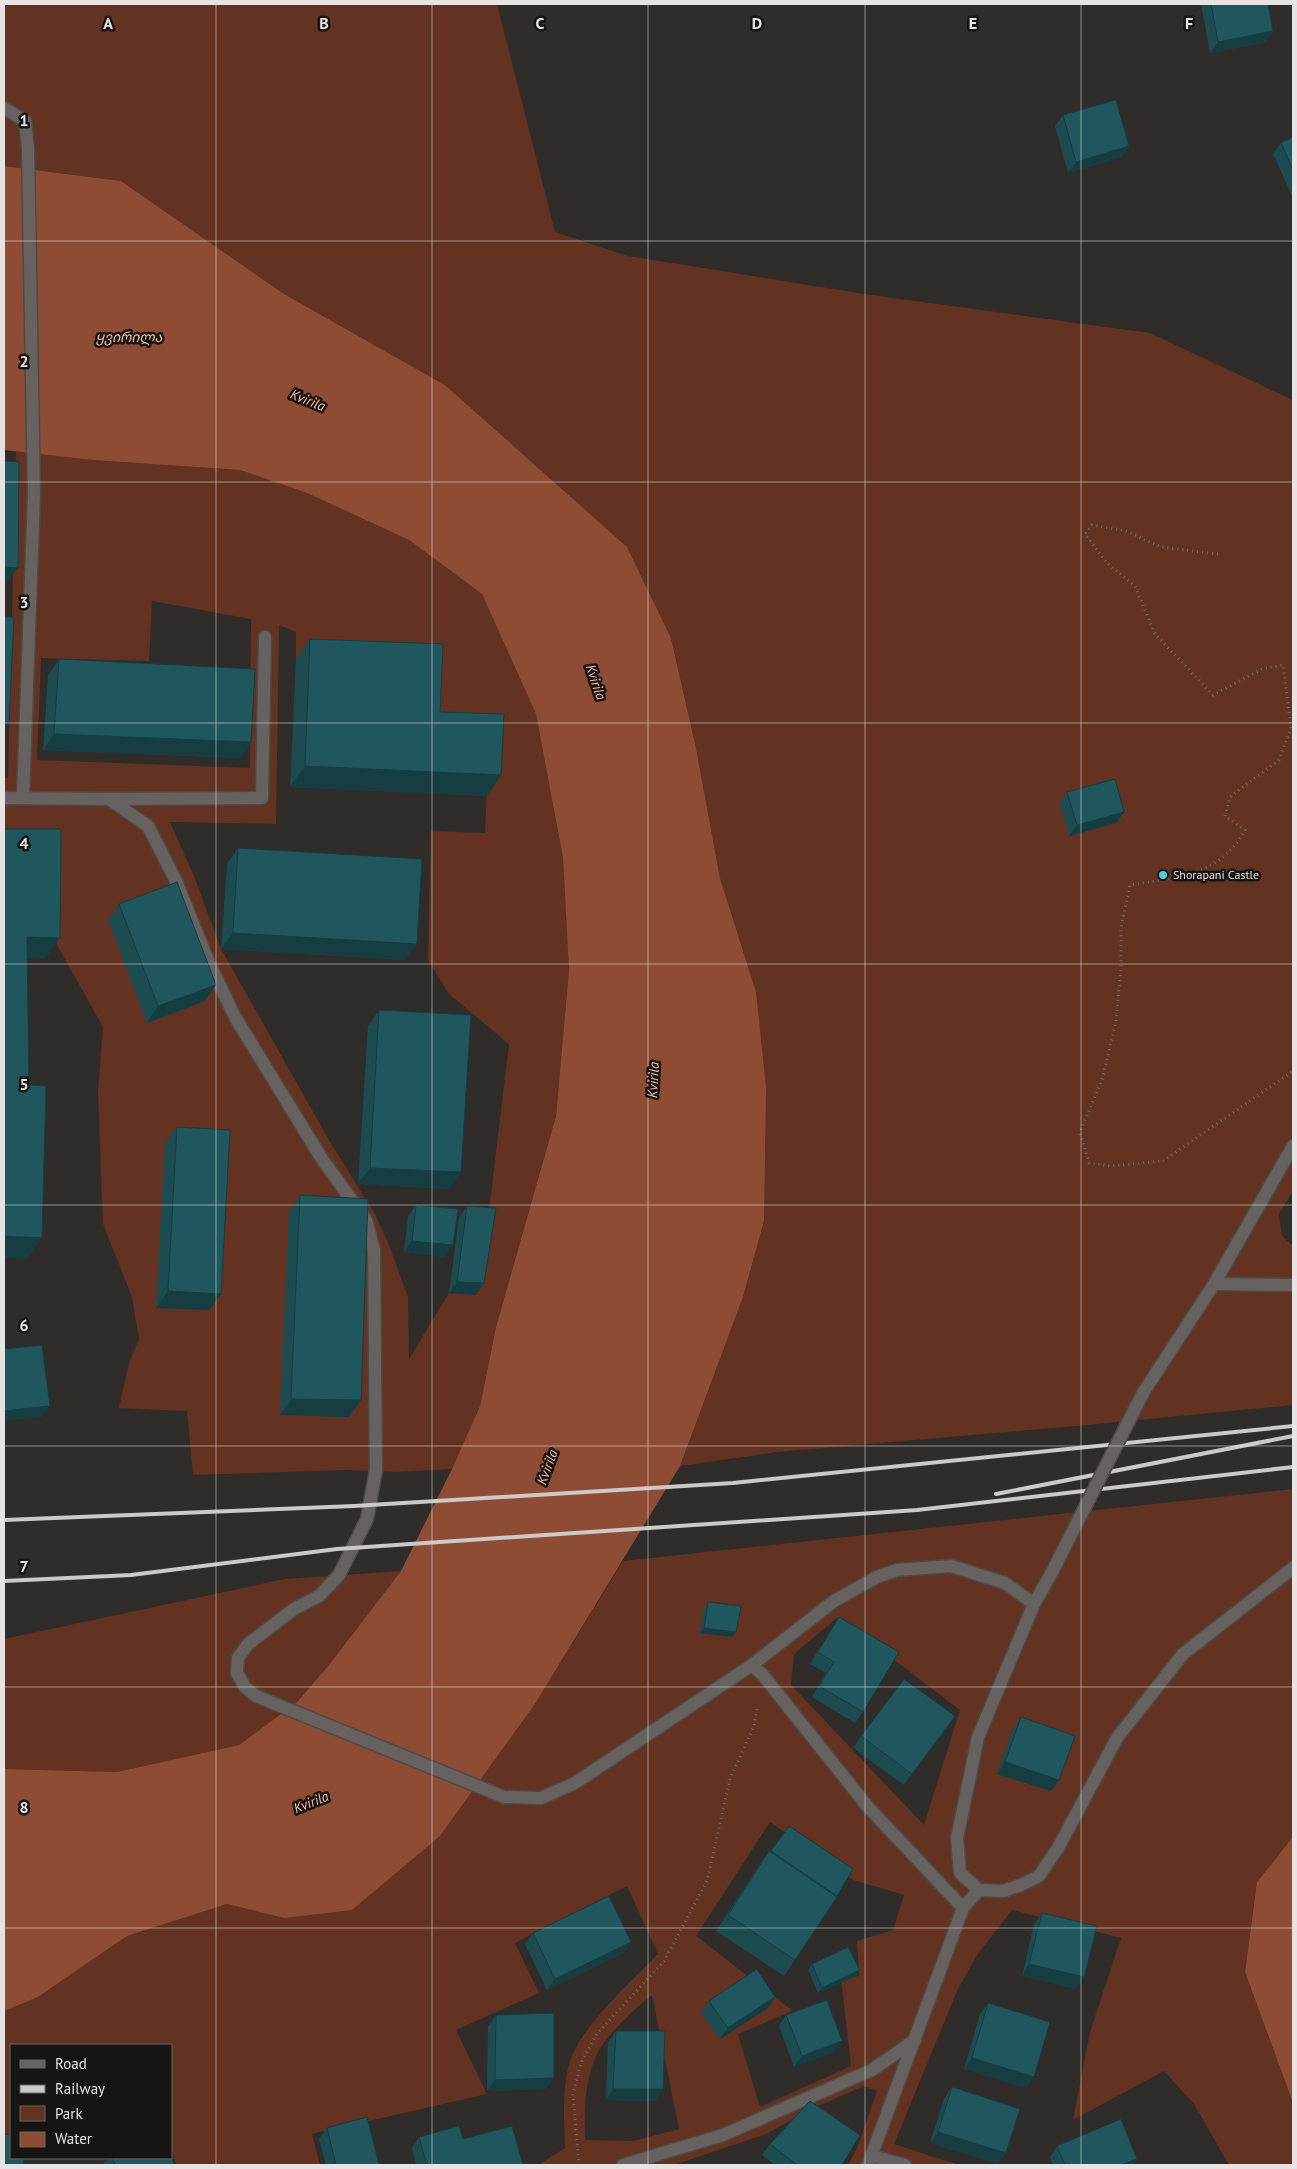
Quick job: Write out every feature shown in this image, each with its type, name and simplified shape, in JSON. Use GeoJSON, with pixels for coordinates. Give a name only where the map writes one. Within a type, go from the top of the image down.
{"type":"FeatureCollection","features":[{"type":"Feature","properties":{"kind":"street"},"geometry":{"type":"LineString","coordinates":[[4,108],[25,121],[28,149],[34,495],[23,797]]}},
{"type":"Feature","properties":{"kind":"street"},"geometry":{"type":"LineString","coordinates":[[4,798],[262,798],[265,637]]}},
{"type":"Feature","properties":{"kind":"street"},"geometry":{"type":"LineString","coordinates":[[109,799],[148,826],[176,881],[208,963],[235,1017],[322,1159],[366,1220],[374,1250],[376,1470],[367,1519],[339,1575],[319,1596],[294,1609],[248,1644],[238,1658],[237,1673],[245,1687],[256,1696],[504,1797],[540,1798],[575,1783],[752,1665],[834,1601],[877,1577],[897,1570],[951,1566],[1005,1583],[1034,1604]]}},
{"type":"Feature","properties":{"kind":"street"},"geometry":{"type":"LineString","coordinates":[[1293,1146],[1214,1284],[1143,1393],[1034,1604],[978,1737],[957,1838],[960,1873],[979,1890],[1003,1891],[1021,1886],[1039,1876],[1058,1848],[1117,1738],[1183,1654],[1293,1568]]}},
{"type":"Feature","properties":{"kind":"street"},"geometry":{"type":"LineString","coordinates":[[1214,1284],[1293,1286]]}},
{"type":"Feature","properties":{"kind":"street"},"geometry":{"type":"LineString","coordinates":[[752,1665],[762,1674],[868,1807],[963,1908]]}},
{"type":"Feature","properties":{"kind":"street"},"geometry":{"type":"LineString","coordinates":[[905,2165],[870,2161],[963,1908],[979,1890]]}},
{"type":"Feature","properties":{"kind":"street"},"geometry":{"type":"LineString","coordinates":[[623,2165],[723,2135],[872,2070],[915,2040]]}},
{"type":"Feature","properties":{"kind":"path"},"geometry":{"type":"LineString","coordinates":[[1218,554],[1161,548],[1126,531],[1092,525],[1084,534],[1107,563],[1135,586],[1155,634],[1213,695],[1262,668],[1283,665],[1291,728],[1279,760],[1230,797],[1225,816],[1246,830],[1237,846],[1212,866],[1188,876],[1130,885],[1121,928],[1121,968],[1116,1021],[1102,1080],[1080,1132],[1089,1163],[1110,1166],[1163,1161],[1293,1071]]}},
{"type":"Feature","properties":{"kind":"path"},"geometry":{"type":"LineString","coordinates":[[579,2165],[573,2095],[581,2063],[596,2035],[664,1961],[707,1881],[730,1779],[754,1726],[762,1674]]}},
{"type":"Feature","properties":{"kind":"green space"},"geometry":{"type":"Polygon","coordinates":[[[4,4],[497,4],[555,232],[628,256],[871,295],[1150,333],[1293,400],[1293,1191],[1279,1214],[1282,1236],[1293,1246],[1293,1405],[777,1452],[680,1466],[743,1297],[764,1221],[756,992],[720,878],[696,748],[671,638],[627,547],[445,385],[284,294],[121,181],[4,166],[4,4]]]}},
{"type":"Feature","properties":{"kind":"green space"},"geometry":{"type":"Polygon","coordinates":[[[16,451],[93,460],[240,470],[307,493],[409,540],[482,594],[536,714],[563,858],[569,970],[556,1116],[496,1327],[480,1406],[452,1469],[396,1472],[347,1470],[193,1475],[187,1411],[119,1408],[129,1363],[139,1339],[132,1297],[103,1224],[98,1091],[103,1027],[4,850],[4,778],[8,778],[16,451]],[[152,601],[149,661],[41,658],[37,760],[250,768],[251,619],[152,601]],[[279,625],[276,824],[170,822],[194,876],[221,949],[333,1147],[375,1214],[389,1245],[408,1297],[409,1359],[449,1293],[476,1294],[489,1211],[509,1044],[449,994],[428,960],[431,831],[485,833],[489,736],[425,733],[429,665],[296,660],[296,632],[279,625]]]}},
{"type":"Feature","properties":{"kind":"green space"},"geometry":{"type":"Polygon","coordinates":[[[1293,1489],[1293,1837],[1257,1882],[1245,1972],[1293,2103],[1293,2165],[1229,2165],[1194,2104],[1164,2071],[1073,2120],[1090,2032],[1121,1938],[1012,1910],[977,1955],[957,1991],[894,2144],[959,2165],[848,2165],[858,2146],[877,2091],[864,2086],[816,2107],[766,2134],[674,2165],[538,2165],[565,2148],[565,2085],[569,2064],[583,2035],[621,1991],[658,1954],[627,1886],[515,1943],[539,1993],[456,2030],[487,2094],[312,2134],[320,2165],[176,2165],[172,2150],[172,2044],[10,2044],[10,2137],[4,2136],[4,2009],[38,1997],[127,1936],[227,1904],[284,1918],[440,1836],[535,1704],[623,1561],[1293,1489]],[[838,1617],[794,1654],[791,1685],[924,1825],[960,1710],[838,1617]],[[770,1822],[696,1936],[793,2011],[738,2034],[760,2107],[851,2066],[841,1978],[859,1976],[857,1941],[893,1930],[904,1895],[853,1880],[770,1822]],[[652,1995],[622,2022],[598,2052],[590,2072],[586,2094],[585,2140],[633,2141],[679,2129],[652,1995]]]}},
{"type":"Feature","properties":{"kind":"green space"},"geometry":{"type":"Polygon","coordinates":[[[401,1571],[329,1665],[297,1702],[239,1745],[117,1772],[4,1769],[4,1639],[285,1579],[401,1571]]]}},
{"type":"Feature","properties":{"kind":"water","name":"ყვირილა"},"geometry":{"type":"Polygon","coordinates":[[[4,166],[121,181],[284,294],[445,385],[627,547],[671,638],[696,748],[720,878],[756,992],[766,1088],[764,1221],[743,1297],[680,1466],[535,1704],[440,1836],[352,1910],[284,1918],[227,1904],[127,1936],[38,1997],[4,2011],[4,1769],[117,1772],[239,1745],[297,1702],[329,1665],[401,1571],[452,1469],[480,1406],[496,1327],[556,1116],[569,970],[563,858],[536,714],[482,594],[409,540],[307,493],[240,470],[93,460],[4,450],[4,166]]]}},
{"type":"Feature","properties":{"kind":"water"},"geometry":{"type":"Polygon","coordinates":[[[1293,1837],[1293,2103],[1245,1972],[1257,1882],[1293,1837]]]}},
{"type":"Feature","properties":{"kind":"building"},"geometry":{"type":"Polygon","coordinates":[[[1211,4],[1268,4],[1273,31],[1218,42],[1211,4]]]}},
{"type":"Feature","properties":{"kind":"building"},"geometry":{"type":"Polygon","coordinates":[[[1116,100],[1129,146],[1076,162],[1063,115],[1116,100]]]}},
{"type":"Feature","properties":{"kind":"building"},"geometry":{"type":"Polygon","coordinates":[[[1293,137],[1293,170],[1281,143],[1293,137]]]}},
{"type":"Feature","properties":{"kind":"building"},"geometry":{"type":"Polygon","coordinates":[[[4,461],[19,462],[18,568],[4,567],[4,461]]]}},
{"type":"Feature","properties":{"kind":"building"},"geometry":{"type":"Polygon","coordinates":[[[4,617],[14,617],[9,723],[4,723],[4,617]]]}},
{"type":"Feature","properties":{"kind":"building"},"geometry":{"type":"Polygon","coordinates":[[[310,639],[443,644],[440,712],[504,714],[501,775],[305,766],[310,639]]]}},
{"type":"Feature","properties":{"kind":"building"},"geometry":{"type":"Polygon","coordinates":[[[59,659],[255,669],[251,742],[54,734],[59,659]]]}},
{"type":"Feature","properties":{"kind":"building"},"geometry":{"type":"Polygon","coordinates":[[[1115,779],[1124,812],[1077,825],[1067,792],[1115,779]]]}},
{"type":"Feature","properties":{"kind":"building"},"geometry":{"type":"Polygon","coordinates":[[[4,829],[61,829],[60,938],[27,937],[29,1085],[46,1086],[42,1238],[4,1236],[4,829]]]}},
{"type":"Feature","properties":{"kind":"building"},"geometry":{"type":"Polygon","coordinates":[[[238,848],[422,859],[417,944],[233,933],[238,848]]]}},
{"type":"Feature","properties":{"kind":"building"},"geometry":{"type":"Polygon","coordinates":[[[177,882],[216,985],[158,1006],[119,904],[177,882]]]}},
{"type":"Feature","properties":{"kind":"building"},"geometry":{"type":"Polygon","coordinates":[[[379,1010],[471,1015],[461,1172],[370,1168],[379,1010]]]}},
{"type":"Feature","properties":{"kind":"building"},"geometry":{"type":"Polygon","coordinates":[[[177,1127],[230,1130],[221,1294],[168,1291],[177,1127]]]}},
{"type":"Feature","properties":{"kind":"building"},"geometry":{"type":"Polygon","coordinates":[[[300,1195],[368,1199],[361,1400],[291,1399],[300,1195]]]}},
{"type":"Feature","properties":{"kind":"building"},"geometry":{"type":"Polygon","coordinates":[[[416,1205],[458,1209],[453,1245],[412,1241],[416,1205]]]}},
{"type":"Feature","properties":{"kind":"building"},"geometry":{"type":"Polygon","coordinates":[[[467,1206],[496,1208],[484,1283],[457,1282],[467,1206]]]}},
{"type":"Feature","properties":{"kind":"building"},"geometry":{"type":"Polygon","coordinates":[[[42,1345],[50,1406],[4,1411],[4,1349],[42,1345]]]}},
{"type":"Feature","properties":{"kind":"building"},"geometry":{"type":"Polygon","coordinates":[[[708,1602],[741,1606],[736,1632],[704,1628],[708,1602]]]}},
{"type":"Feature","properties":{"kind":"building"},"geometry":{"type":"Polygon","coordinates":[[[839,1617],[899,1652],[863,1712],[819,1686],[834,1662],[818,1652],[839,1617]]]}},
{"type":"Feature","properties":{"kind":"building"},"geometry":{"type":"Polygon","coordinates":[[[904,1679],[955,1716],[912,1774],[861,1736],[904,1679]]]}},
{"type":"Feature","properties":{"kind":"building"},"geometry":{"type":"Polygon","coordinates":[[[1021,1717],[1075,1736],[1059,1780],[1005,1762],[1021,1717]]]}},
{"type":"Feature","properties":{"kind":"building"},"geometry":{"type":"Polygon","coordinates":[[[789,1826],[853,1869],[837,1896],[771,1851],[789,1826]]]}},
{"type":"Feature","properties":{"kind":"building"},"geometry":{"type":"Polygon","coordinates":[[[769,1851],[837,1897],[795,1960],[728,1915],[769,1851]]]}},
{"type":"Feature","properties":{"kind":"building"},"geometry":{"type":"Polygon","coordinates":[[[609,1896],[631,1942],[555,1979],[533,1933],[609,1896]]]}},
{"type":"Feature","properties":{"kind":"building"},"geometry":{"type":"Polygon","coordinates":[[[1042,1913],[1097,1926],[1084,1977],[1029,1964],[1042,1913]]]}},
{"type":"Feature","properties":{"kind":"building"},"geometry":{"type":"Polygon","coordinates":[[[848,1947],[860,1970],[822,1988],[812,1964],[848,1947]]]}},
{"type":"Feature","properties":{"kind":"building"},"geometry":{"type":"Polygon","coordinates":[[[757,1969],[775,1997],[728,2028],[709,2001],[757,1969]]]}},
{"type":"Feature","properties":{"kind":"building"},"geometry":{"type":"Polygon","coordinates":[[[827,2000],[842,2041],[802,2056],[786,2015],[827,2000]]]}},
{"type":"Feature","properties":{"kind":"building"},"geometry":{"type":"Polygon","coordinates":[[[988,2003],[1050,2022],[1034,2077],[972,2058],[988,2003]]]}},
{"type":"Feature","properties":{"kind":"building"},"geometry":{"type":"Polygon","coordinates":[[[554,2013],[554,2078],[495,2080],[496,2015],[554,2013]]]}},
{"type":"Feature","properties":{"kind":"building"},"geometry":{"type":"Polygon","coordinates":[[[616,2031],[665,2031],[663,2089],[613,2089],[616,2031]]]}},
{"type":"Feature","properties":{"kind":"building"},"geometry":{"type":"Polygon","coordinates":[[[952,2087],[1020,2109],[1006,2153],[938,2132],[952,2087]]]}},
{"type":"Feature","properties":{"kind":"building"},"geometry":{"type":"Polygon","coordinates":[[[810,2101],[860,2135],[842,2165],[797,2165],[770,2144],[810,2101]]]}},
{"type":"Feature","properties":{"kind":"building"},"geometry":{"type":"Polygon","coordinates":[[[367,2117],[379,2165],[336,2165],[327,2128],[367,2117]]]}},
{"type":"Feature","properties":{"kind":"building"},"geometry":{"type":"Polygon","coordinates":[[[1121,2119],[1137,2159],[1120,2165],[1065,2165],[1057,2146],[1121,2119]]]}},
{"type":"Feature","properties":{"kind":"building"},"geometry":{"type":"Polygon","coordinates":[[[459,2126],[463,2139],[512,2126],[523,2165],[427,2165],[419,2137],[459,2126]]]}},
{"type":"Feature","properties":{"kind":"building"},"geometry":{"type":"Polygon","coordinates":[[[4,2134],[10,2135],[10,2159],[24,2159],[23,2165],[4,2165],[4,2134]]]}},
{"type":"Feature","properties":{"kind":"building"},"geometry":{"type":"Polygon","coordinates":[[[172,2156],[174,2165],[115,2165],[112,2159],[172,2159],[172,2156]]]}},
{"type":"Feature","properties":{"kind":"railway"},"geometry":{"type":"LineString","coordinates":[[4,1520],[354,1506],[733,1483],[1293,1426]]}},
{"type":"Feature","properties":{"kind":"railway"},"geometry":{"type":"LineString","coordinates":[[996,1494],[1293,1436]]}},
{"type":"Feature","properties":{"kind":"railway"},"geometry":{"type":"LineString","coordinates":[[4,1581],[131,1575],[337,1549],[917,1510],[1293,1467]]}},
{"type":"Feature","properties":{"kind":"place","name":"Shorapani Castle"},"geometry":{"type":"Point","coordinates":[1163,875]}},
{"type":"Feature","properties":{"kind":"water label","name":"Kvirila"},"geometry":{"type":"Point","coordinates":[308,400]}},
{"type":"Feature","properties":{"kind":"water label","name":"Kvirila"},"geometry":{"type":"Point","coordinates":[596,682]}},
{"type":"Feature","properties":{"kind":"water label","name":"Kvirila"},"geometry":{"type":"Point","coordinates":[653,1080]}},
{"type":"Feature","properties":{"kind":"water label","name":"Kvirila"},"geometry":{"type":"Point","coordinates":[547,1467]}},
{"type":"Feature","properties":{"kind":"water label","name":"Kvirila"},"geometry":{"type":"Point","coordinates":[311,1802]}}]}
